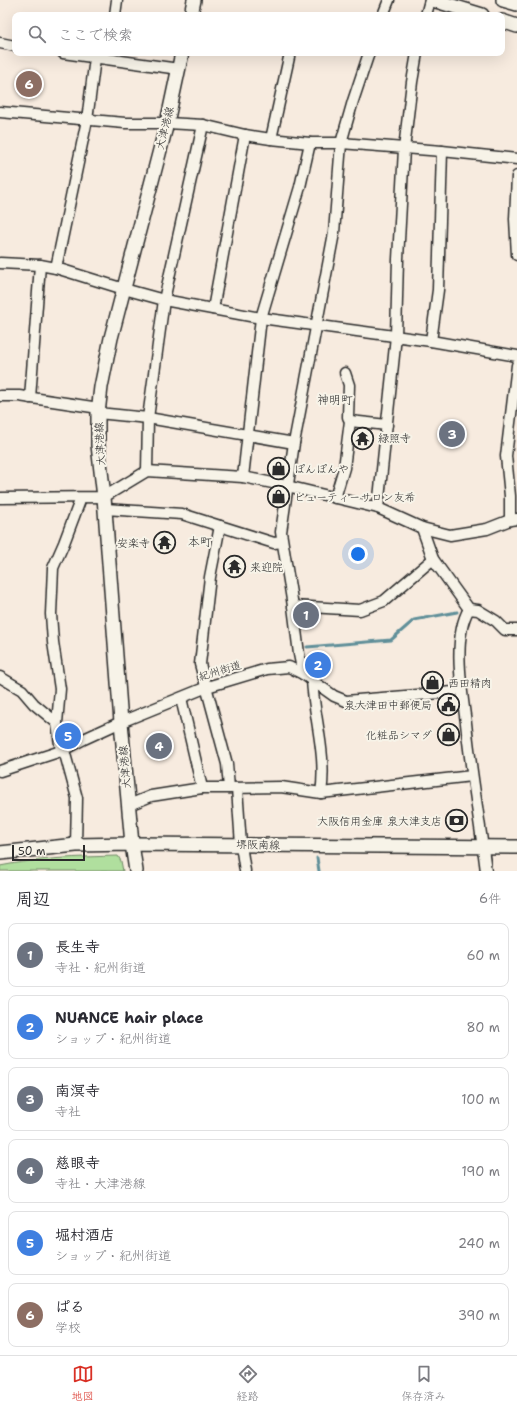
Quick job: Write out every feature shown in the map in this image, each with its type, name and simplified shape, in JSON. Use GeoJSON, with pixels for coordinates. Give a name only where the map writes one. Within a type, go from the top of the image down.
{"type":"FeatureCollection","features":[{"type":"Feature","properties":{"kind":"main road"},"geometry":{"type":"LineString","coordinates":[[192,12],[194,0]]}},
{"type":"Feature","properties":{"kind":"main road"},"geometry":{"type":"LineString","coordinates":[[433,0],[472,12]]}},
{"type":"Feature","properties":{"kind":"main road"},"geometry":{"type":"LineString","coordinates":[[503,0],[517,4]]}},
{"type":"Feature","properties":{"kind":"main road"},"geometry":{"type":"LineString","coordinates":[[505,22],[517,26]]}},
{"type":"Feature","properties":{"kind":"main road","name":"大津港線"},"geometry":{"type":"LineString","coordinates":[[136,871],[132,844],[121,722],[105,503],[98,445],[99,411],[101,388],[124,289],[167,123],[181,56]]}},
{"type":"Feature","properties":{"kind":"main road","name":"堺阪南線"},"geometry":{"type":"LineString","coordinates":[[0,852],[76,845],[132,844],[517,847]]}},
{"type":"Feature","properties":{"kind":"street"},"geometry":{"type":"LineString","coordinates":[[115,12],[117,0]]}},
{"type":"Feature","properties":{"kind":"street"},"geometry":{"type":"LineString","coordinates":[[384,12],[389,0]]}},
{"type":"Feature","properties":{"kind":"street"},"geometry":{"type":"LineString","coordinates":[[427,12],[430,0]]}},
{"type":"Feature","properties":{"kind":"street"},"geometry":{"type":"LineString","coordinates":[[0,44],[12,46]]}},
{"type":"Feature","properties":{"kind":"street"},"geometry":{"type":"LineString","coordinates":[[82,56],[95,58],[109,56],[179,70]]}},
{"type":"Feature","properties":{"kind":"street"},"geometry":{"type":"LineString","coordinates":[[271,139],[289,56]]}},
{"type":"Feature","properties":{"kind":"street"},"geometry":{"type":"LineString","coordinates":[[321,794],[324,777],[323,760],[308,677],[299,654],[281,532],[294,443],[334,233],[341,143],[368,56]]}},
{"type":"Feature","properties":{"kind":"street"},"geometry":{"type":"LineString","coordinates":[[378,508],[396,336],[398,259],[404,148],[412,82],[417,56]]}},
{"type":"Feature","properties":{"kind":"street"},"geometry":{"type":"LineString","coordinates":[[56,268],[87,120],[95,58]]}},
{"type":"Feature","properties":{"kind":"street"},"geometry":{"type":"LineString","coordinates":[[0,112],[125,123],[203,125],[244,135],[271,139],[310,143],[341,143],[442,151],[517,159]]}},
{"type":"Feature","properties":{"kind":"street"},"geometry":{"type":"LineString","coordinates":[[147,471],[148,418],[164,300],[203,125]]}},
{"type":"Feature","properties":{"kind":"street"},"geometry":{"type":"LineString","coordinates":[[213,309],[244,135]]}},
{"type":"Feature","properties":{"kind":"street"},"geometry":{"type":"LineString","coordinates":[[243,477],[261,318],[300,187],[310,143]]}},
{"type":"Feature","properties":{"kind":"street"},"geometry":{"type":"LineString","coordinates":[[431,341],[438,290],[442,151]]}},
{"type":"Feature","properties":{"kind":"street"},"geometry":{"type":"LineString","coordinates":[[517,176],[515,219],[517,255]]}},
{"type":"Feature","properties":{"kind":"street"},"geometry":{"type":"LineString","coordinates":[[0,263],[40,265],[56,268],[164,300],[261,318],[431,341],[517,356]]}},
{"type":"Feature","properties":{"kind":"street"},"geometry":{"type":"LineString","coordinates":[[30,398],[40,265]]}},
{"type":"Feature","properties":{"kind":"street"},"geometry":{"type":"LineString","coordinates":[[105,503],[147,471],[243,477],[288,486],[378,508],[422,528],[450,535],[487,529],[514,520],[506,456],[517,365]]}},
{"type":"Feature","properties":{"kind":"street"},"geometry":{"type":"LineString","coordinates":[[335,498],[344,468],[350,421],[348,417],[349,385],[346,373]]}},
{"type":"Feature","properties":{"kind":"street"},"geometry":{"type":"LineString","coordinates":[[0,396],[30,398],[99,411],[294,443]]}},
{"type":"Feature","properties":{"kind":"street"},"geometry":{"type":"LineString","coordinates":[[350,421],[387,425]]}},
{"type":"Feature","properties":{"kind":"street"},"geometry":{"type":"LineString","coordinates":[[0,498],[81,498],[182,514],[274,543],[282,542]]}},
{"type":"Feature","properties":{"kind":"street"},"geometry":{"type":"LineString","coordinates":[[76,845],[77,798],[65,754],[61,751],[57,723],[60,689],[53,642],[51,614],[53,568],[81,498]]}},
{"type":"Feature","properties":{"kind":"street"},"geometry":{"type":"LineString","coordinates":[[220,526],[210,578],[200,664],[233,788],[245,871]]}},
{"type":"Feature","properties":{"kind":"street"},"geometry":{"type":"LineString","coordinates":[[422,528],[433,558],[469,609],[478,610],[496,621],[505,630],[517,630]]}},
{"type":"Feature","properties":{"kind":"street"},"geometry":{"type":"LineString","coordinates":[[293,606],[360,610],[384,601],[433,558]]}},
{"type":"Feature","properties":{"kind":"street"},"geometry":{"type":"LineString","coordinates":[[469,609],[464,618],[458,691],[486,871]]}},
{"type":"Feature","properties":{"kind":"street","name":"紀州街道"},"geometry":{"type":"LineString","coordinates":[[0,772],[61,751],[84,738],[207,687],[267,669],[289,667],[308,677],[334,696],[346,701],[458,691]]}},
{"type":"Feature","properties":{"kind":"street"},"geometry":{"type":"LineString","coordinates":[[0,677],[22,690],[34,704],[57,723]]}},
{"type":"Feature","properties":{"kind":"street"},"geometry":{"type":"LineString","coordinates":[[181,698],[202,788]]}},
{"type":"Feature","properties":{"kind":"street"},"geometry":{"type":"LineString","coordinates":[[129,805],[151,796],[202,788],[281,787],[321,794],[472,776]]}},
{"type":"Feature","properties":{"kind":"green space"},"geometry":{"type":"Polygon","coordinates":[[[118,856],[121,861],[123,871],[0,871],[0,866],[29,861],[74,857],[118,856]]]}},
{"type":"Feature","properties":{"kind":"waterway"},"geometry":{"type":"LineString","coordinates":[[307,647],[391,640],[414,620],[457,612]]}},
{"type":"Feature","properties":{"kind":"waterway"},"geometry":{"type":"LineString","coordinates":[[317,858],[319,871]]}},
{"type":"Feature","properties":{"kind":"place","name":"ぱる"},"geometry":{"type":"Point","coordinates":[29,84]}},
{"type":"Feature","properties":{"kind":"place","name":"南溟寺"},"geometry":{"type":"Point","coordinates":[452,434]}},
{"type":"Feature","properties":{"kind":"place","name":"緑照寺"},"geometry":{"type":"Point","coordinates":[362,438]}},
{"type":"Feature","properties":{"kind":"place","name":"ぽんぽんや"},"geometry":{"type":"Point","coordinates":[279,469]}},
{"type":"Feature","properties":{"kind":"place","name":"ビューティーサロン友希"},"geometry":{"type":"Point","coordinates":[279,497]}},
{"type":"Feature","properties":{"kind":"place","name":"安楽寺"},"geometry":{"type":"Point","coordinates":[165,543]}},
{"type":"Feature","properties":{"kind":"place","name":"来迎院"},"geometry":{"type":"Point","coordinates":[234,567]}},
{"type":"Feature","properties":{"kind":"place","name":"長生寺"},"geometry":{"type":"Point","coordinates":[306,615]}},
{"type":"Feature","properties":{"kind":"place","name":"NUANCE hair place"},"geometry":{"type":"Point","coordinates":[318,665]}},
{"type":"Feature","properties":{"kind":"place","name":"西田精肉"},"geometry":{"type":"Point","coordinates":[433,683]}},
{"type":"Feature","properties":{"kind":"place","name":"泉大津田中郵便局"},"geometry":{"type":"Point","coordinates":[448,705]}},
{"type":"Feature","properties":{"kind":"place","name":"化粧品シマダ"},"geometry":{"type":"Point","coordinates":[448,735]}},
{"type":"Feature","properties":{"kind":"place","name":"堀村酒店"},"geometry":{"type":"Point","coordinates":[68,736]}},
{"type":"Feature","properties":{"kind":"place","name":"慈眼寺"},"geometry":{"type":"Point","coordinates":[159,746]}},
{"type":"Feature","properties":{"kind":"place","name":"大阪信用金庫 泉大津支店"},"geometry":{"type":"Point","coordinates":[457,821]}},
{"type":"Feature","properties":{"kind":"district","name":"神明町"},"geometry":{"type":"Point","coordinates":[335,400]}},
{"type":"Feature","properties":{"kind":"district","name":"本町"},"geometry":{"type":"Point","coordinates":[200,542]}}]}
